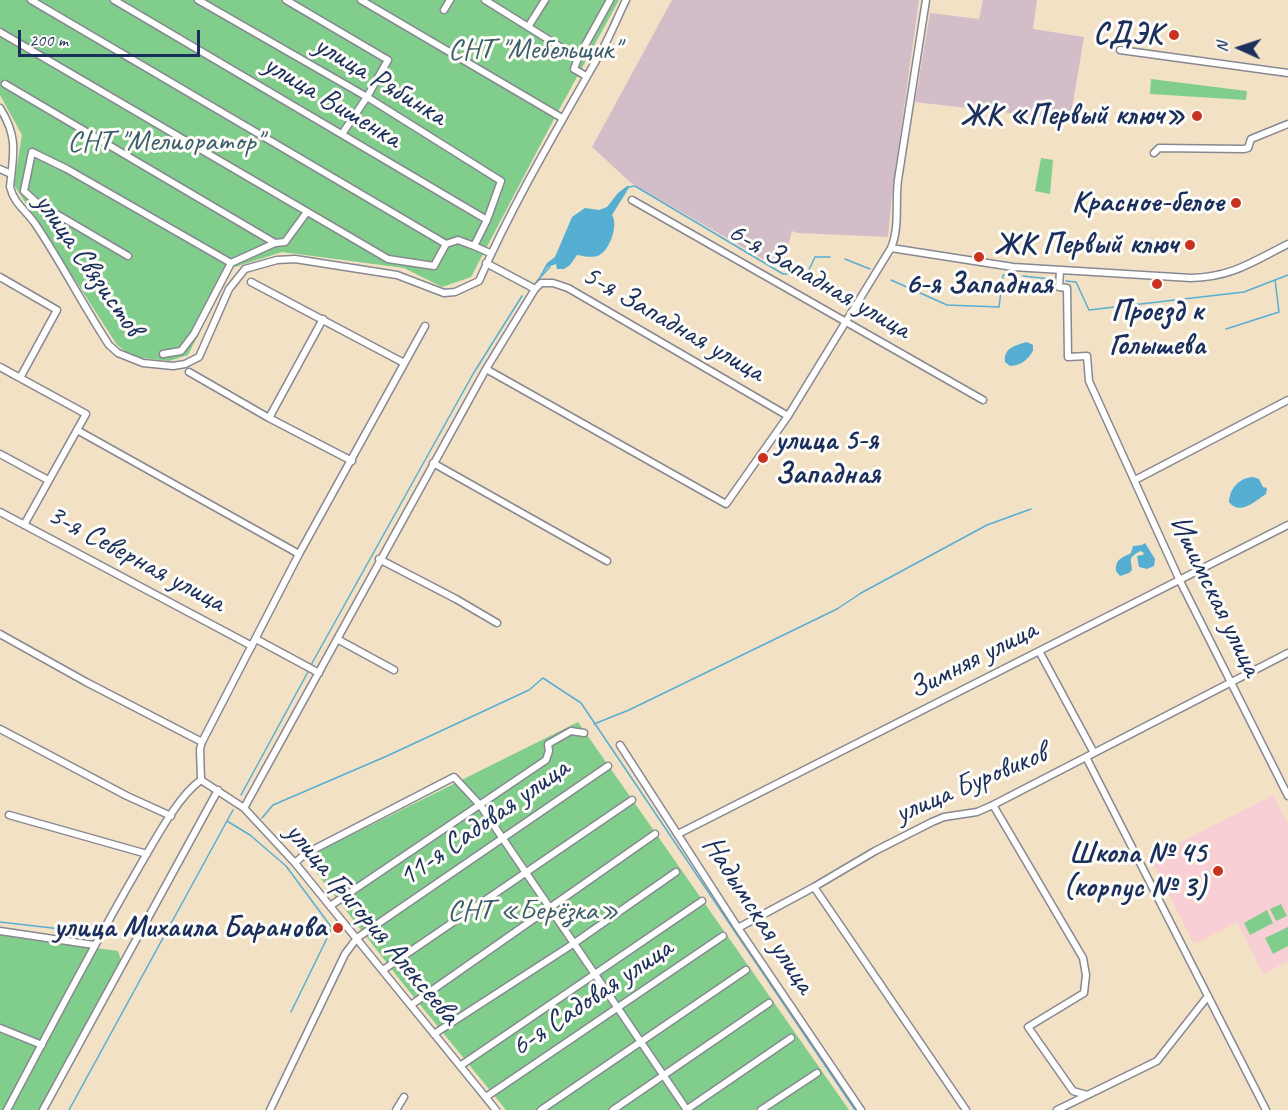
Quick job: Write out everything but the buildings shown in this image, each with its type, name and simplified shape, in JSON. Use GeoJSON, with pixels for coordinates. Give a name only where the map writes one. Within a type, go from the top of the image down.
{"type":"FeatureCollection","features":[{"type":"Feature","properties":{"kind":"street"},"geometry":{"type":"LineString","coordinates":[[32,0],[446,244]]}},
{"type":"Feature","properties":{"kind":"street","name":"улица Вишенка"},"geometry":{"type":"LineString","coordinates":[[114,0],[487,220]]}},
{"type":"Feature","properties":{"kind":"street","name":"улица Рябинка"},"geometry":{"type":"LineString","coordinates":[[198,0],[367,98],[501,181],[487,220]]}},
{"type":"Feature","properties":{"kind":"street"},"geometry":{"type":"LineString","coordinates":[[286,0],[388,60],[367,98],[342,134]]}},
{"type":"Feature","properties":{"kind":"street"},"geometry":{"type":"LineString","coordinates":[[362,0],[562,118]]}},
{"type":"Feature","properties":{"kind":"street"},"geometry":{"type":"LineString","coordinates":[[444,10],[450,0]]}},
{"type":"Feature","properties":{"kind":"street"},"geometry":{"type":"LineString","coordinates":[[484,0],[578,58]]}},
{"type":"Feature","properties":{"kind":"street"},"geometry":{"type":"LineString","coordinates":[[528,27],[545,0]]}},
{"type":"Feature","properties":{"kind":"street"},"geometry":{"type":"LineString","coordinates":[[586,76],[574,69],[610,0]]}},
{"type":"Feature","properties":{"kind":"street"},"geometry":{"type":"LineString","coordinates":[[244,808],[379,559],[486,369],[535,289],[486,263],[562,118],[603,48],[626,0]]}},
{"type":"Feature","properties":{"kind":"street"},"geometry":{"type":"LineString","coordinates":[[486,369],[726,504],[788,416],[847,323],[896,236],[898,180],[926,0]]}},
{"type":"Feature","properties":{"kind":"street"},"geometry":{"type":"LineString","coordinates":[[0,32],[388,259],[434,266],[446,244],[458,240],[490,253]]}},
{"type":"Feature","properties":{"kind":"street"},"geometry":{"type":"LineString","coordinates":[[1120,50],[1288,73]]}},
{"type":"Feature","properties":{"kind":"street"},"geometry":{"type":"LineString","coordinates":[[5,84],[275,243]]}},
{"type":"Feature","properties":{"kind":"street","name":"улица Связистов"},"geometry":{"type":"LineString","coordinates":[[0,108],[11,129],[14,141],[10,187],[15,202],[35,222],[109,345],[131,360],[179,365],[199,357],[229,289],[245,269],[259,264],[278,260],[295,260],[397,275],[444,292],[455,292],[479,280],[486,263]]}},
{"type":"Feature","properties":{"kind":"street"},"geometry":{"type":"LineString","coordinates":[[1154,153],[1159,148],[1244,149],[1248,148],[1251,139],[1288,124]]}},
{"type":"Feature","properties":{"kind":"street"},"geometry":{"type":"LineString","coordinates":[[128,256],[36,202],[24,191],[32,152],[67,169],[231,263]]}},
{"type":"Feature","properties":{"kind":"street"},"geometry":{"type":"LineString","coordinates":[[0,169],[11,174]]}},
{"type":"Feature","properties":{"kind":"street","name":"6-я Западная улица"},"geometry":{"type":"LineString","coordinates":[[632,200],[983,400]]}},
{"type":"Feature","properties":{"kind":"street"},"geometry":{"type":"LineString","coordinates":[[163,354],[182,351],[195,334],[231,263],[275,243],[285,242],[307,212]]}},
{"type":"Feature","properties":{"kind":"street"},"geometry":{"type":"LineString","coordinates":[[474,246],[487,220]]}},
{"type":"Feature","properties":{"kind":"street"},"geometry":{"type":"LineString","coordinates":[[891,248],[988,264],[1060,271],[1213,278],[1232,272],[1288,244]]}},
{"type":"Feature","properties":{"kind":"street","name":"Ишимская улица"},"geometry":{"type":"LineString","coordinates":[[1060,271],[1059,287],[1067,288],[1068,357],[1087,356],[1089,381],[1180,581],[1288,796]]}},
{"type":"Feature","properties":{"kind":"street"},"geometry":{"type":"LineString","coordinates":[[0,277],[57,310],[20,378]]}},
{"type":"Feature","properties":{"kind":"street"},"geometry":{"type":"LineString","coordinates":[[251,282],[404,363]]}},
{"type":"Feature","properties":{"kind":"street","name":"5-я Западная улица"},"geometry":{"type":"LineString","coordinates":[[535,289],[541,283],[553,283],[568,288],[788,416]]}},
{"type":"Feature","properties":{"kind":"street"},"geometry":{"type":"LineString","coordinates":[[269,418],[323,319]]}},
{"type":"Feature","properties":{"kind":"street"},"geometry":{"type":"LineString","coordinates":[[7,1110],[94,945],[147,854],[189,789],[201,780],[200,749],[202,742],[299,554],[425,326]]}},
{"type":"Feature","properties":{"kind":"street"},"geometry":{"type":"LineString","coordinates":[[0,367],[86,414],[24,525]]}},
{"type":"Feature","properties":{"kind":"street"},"geometry":{"type":"LineString","coordinates":[[189,372],[351,461]]}},
{"type":"Feature","properties":{"kind":"street"},"geometry":{"type":"LineString","coordinates":[[1135,480],[1288,400]]}},
{"type":"Feature","properties":{"kind":"street"},"geometry":{"type":"LineString","coordinates":[[77,430],[299,554]]}},
{"type":"Feature","properties":{"kind":"street"},"geometry":{"type":"LineString","coordinates":[[0,454],[48,480]]}},
{"type":"Feature","properties":{"kind":"street"},"geometry":{"type":"LineString","coordinates":[[433,463],[607,561]]}},
{"type":"Feature","properties":{"kind":"street","name":"3-я Северная улица"},"geometry":{"type":"LineString","coordinates":[[0,512],[252,646]]}},
{"type":"Feature","properties":{"kind":"street","name":"Зимняя улица"},"geometry":{"type":"LineString","coordinates":[[678,834],[1288,525]]}},
{"type":"Feature","properties":{"kind":"street"},"geometry":{"type":"LineString","coordinates":[[379,559],[497,623]]}},
{"type":"Feature","properties":{"kind":"street"},"geometry":{"type":"LineString","coordinates":[[0,634],[202,742]]}},
{"type":"Feature","properties":{"kind":"street"},"geometry":{"type":"LineString","coordinates":[[256,639],[319,673]]}},
{"type":"Feature","properties":{"kind":"street"},"geometry":{"type":"LineString","coordinates":[[337,639],[394,670]]}},
{"type":"Feature","properties":{"kind":"street"},"geometry":{"type":"LineString","coordinates":[[1040,651],[1094,753]]}},
{"type":"Feature","properties":{"kind":"street","name":"улица Буровиков"},"geometry":{"type":"LineString","coordinates":[[738,928],[875,851],[932,822],[944,817],[977,812],[993,805],[1288,652]]}},
{"type":"Feature","properties":{"kind":"street"},"geometry":{"type":"LineString","coordinates":[[0,729],[127,796],[171,816]]}},
{"type":"Feature","properties":{"kind":"street"},"geometry":{"type":"LineString","coordinates":[[330,906],[546,760],[549,751],[548,744],[571,731],[584,732]]}},
{"type":"Feature","properties":{"kind":"street","name":"Надымская улица"},"geometry":{"type":"LineString","coordinates":[[620,745],[738,928],[861,1110]]}},
{"type":"Feature","properties":{"kind":"street"},"geometry":{"type":"LineString","coordinates":[[1086,756],[1266,1110]]}},
{"type":"Feature","properties":{"kind":"street","name":"11-я Садовая улица"},"geometry":{"type":"LineString","coordinates":[[357,938],[608,766]]}},
{"type":"Feature","properties":{"kind":"street"},"geometry":{"type":"LineString","coordinates":[[295,863],[305,854],[454,777],[480,806],[687,1110],[791,1038]]}},
{"type":"Feature","properties":{"kind":"street","name":"улица Григория Алексеева"},"geometry":{"type":"LineString","coordinates":[[201,780],[244,808],[295,863],[496,1110]]}},
{"type":"Feature","properties":{"kind":"street"},"geometry":{"type":"LineString","coordinates":[[43,1110],[218,790]]}},
{"type":"Feature","properties":{"kind":"street"},"geometry":{"type":"LineString","coordinates":[[383,970],[632,800]]}},
{"type":"Feature","properties":{"kind":"street"},"geometry":{"type":"LineString","coordinates":[[993,805],[1083,958],[1086,975],[1084,993],[1028,1027],[1073,1091],[1087,1095]]}},
{"type":"Feature","properties":{"kind":"street"},"geometry":{"type":"LineString","coordinates":[[9,815],[147,854]]}},
{"type":"Feature","properties":{"kind":"street"},"geometry":{"type":"LineString","coordinates":[[411,1005],[655,834]]}},
{"type":"Feature","properties":{"kind":"street"},"geometry":{"type":"LineString","coordinates":[[434,1034],[573,944],[676,873]]}},
{"type":"Feature","properties":{"kind":"street"},"geometry":{"type":"LineString","coordinates":[[814,887],[966,1110]]}},
{"type":"Feature","properties":{"kind":"street"},"geometry":{"type":"LineString","coordinates":[[460,1066],[702,901]]}},
{"type":"Feature","properties":{"kind":"street"},"geometry":{"type":"LineString","coordinates":[[0,931],[94,945]]}},
{"type":"Feature","properties":{"kind":"street","name":"6-я Садовая улица"},"geometry":{"type":"LineString","coordinates":[[486,1097],[723,936]]}},
{"type":"Feature","properties":{"kind":"street"},"geometry":{"type":"LineString","coordinates":[[270,1110],[345,954],[357,938]]}},
{"type":"Feature","properties":{"kind":"street"},"geometry":{"type":"LineString","coordinates":[[541,1110],[746,970]]}},
{"type":"Feature","properties":{"kind":"street"},"geometry":{"type":"LineString","coordinates":[[1057,1110],[1157,1061],[1208,996]]}},
{"type":"Feature","properties":{"kind":"street"},"geometry":{"type":"LineString","coordinates":[[613,1110],[769,1003]]}},
{"type":"Feature","properties":{"kind":"street"},"geometry":{"type":"LineString","coordinates":[[0,1028],[42,1045]]}},
{"type":"Feature","properties":{"kind":"street"},"geometry":{"type":"LineString","coordinates":[[761,1110],[817,1073]]}},
{"type":"Feature","properties":{"kind":"street"},"geometry":{"type":"LineString","coordinates":[[396,1110],[404,1097]]}},
{"type":"Feature","properties":{"kind":"shaded area"},"geometry":{"type":"Polygon","coordinates":[[[672,0],[919,0],[888,237],[792,231],[782,270],[630,182],[592,147],[672,0]]]}},
{"type":"Feature","properties":{"kind":"shaded area"},"geometry":{"type":"Polygon","coordinates":[[[983,0],[1037,0],[1033,29],[1084,37],[1070,120],[915,102],[930,13],[979,19],[983,0]]]}},
{"type":"Feature","properties":{"kind":"shaded area"},"geometry":{"type":"Polygon","coordinates":[[[1273,795],[1288,824],[1288,961],[1263,974],[1237,922],[1194,944],[1150,858],[1273,795]]]}},
{"type":"Feature","properties":{"kind":"green space","name":"СНТ \"Мелиоратор\""},"geometry":{"type":"Polygon","coordinates":[[[0,0],[619,0],[471,277],[442,287],[404,268],[282,252],[232,268],[188,355],[169,361],[133,357],[117,345],[14,185],[22,135],[0,95],[0,0]]]}},
{"type":"Feature","properties":{"kind":"green space"},"geometry":{"type":"Polygon","coordinates":[[[1151,79],[1247,91],[1246,100],[1150,94],[1151,79]]]}},
{"type":"Feature","properties":{"kind":"green space"},"geometry":{"type":"Polygon","coordinates":[[[1041,158],[1053,160],[1050,194],[1035,191],[1041,158]]]}},
{"type":"Feature","properties":{"kind":"green space","name":"СНТ «Берёзка»"},"geometry":{"type":"Polygon","coordinates":[[[578,722],[849,1110],[506,1110],[305,858],[578,722]]]}},
{"type":"Feature","properties":{"kind":"green space"},"geometry":{"type":"Polygon","coordinates":[[[1281,904],[1287,916],[1276,921],[1270,909],[1281,904]]]}},
{"type":"Feature","properties":{"kind":"green space"},"geometry":{"type":"Polygon","coordinates":[[[1267,910],[1273,923],[1250,935],[1244,923],[1267,910]]]}},
{"type":"Feature","properties":{"kind":"green space"},"geometry":{"type":"Polygon","coordinates":[[[1288,927],[1288,946],[1273,954],[1265,938],[1288,927]]]}},
{"type":"Feature","properties":{"kind":"green space"},"geometry":{"type":"Polygon","coordinates":[[[0,935],[118,951],[121,960],[39,1110],[0,1110],[0,935]]]}},
{"type":"Feature","properties":{"kind":"water"},"geometry":{"type":"Polygon","coordinates":[[[627,186],[630,186],[612,215],[614,225],[612,238],[605,250],[594,257],[577,255],[564,269],[557,269],[556,264],[548,267],[537,281],[547,263],[555,257],[572,217],[585,208],[599,210],[607,207],[627,186]]]}},
{"type":"Feature","properties":{"kind":"water"},"geometry":{"type":"Polygon","coordinates":[[[1027,342],[1033,345],[1033,351],[1026,359],[1010,366],[1005,362],[1008,350],[1027,342]]]}},
{"type":"Feature","properties":{"kind":"water"},"geometry":{"type":"Polygon","coordinates":[[[1253,477],[1259,479],[1263,487],[1267,488],[1266,494],[1248,506],[1238,508],[1233,506],[1229,502],[1233,488],[1243,479],[1253,477]]]}},
{"type":"Feature","properties":{"kind":"water"},"geometry":{"type":"Polygon","coordinates":[[[1145,543],[1155,559],[1154,566],[1147,569],[1139,567],[1137,556],[1144,553],[1140,551],[1131,559],[1132,570],[1120,576],[1116,571],[1118,561],[1131,553],[1133,546],[1145,543]]]}},
{"type":"Feature","properties":{"kind":"waterway"},"geometry":{"type":"LineString","coordinates":[[628,187],[635,186],[783,274],[807,274],[815,257],[830,257]]}},
{"type":"Feature","properties":{"kind":"waterway"},"geometry":{"type":"LineString","coordinates":[[845,259],[870,269]]}},
{"type":"Feature","properties":{"kind":"waterway"},"geometry":{"type":"LineString","coordinates":[[537,281],[550,267]]}},
{"type":"Feature","properties":{"kind":"waterway"},"geometry":{"type":"LineString","coordinates":[[891,280],[947,305],[999,307],[1003,275],[1008,275]]}},
{"type":"Feature","properties":{"kind":"waterway"},"geometry":{"type":"LineString","coordinates":[[1066,281],[1076,282],[1089,310],[1244,292],[1288,275]]}},
{"type":"Feature","properties":{"kind":"waterway"},"geometry":{"type":"LineString","coordinates":[[1023,276],[1050,279]]}},
{"type":"Feature","properties":{"kind":"waterway"},"geometry":{"type":"LineString","coordinates":[[1226,329],[1279,312],[1275,280]]}},
{"type":"Feature","properties":{"kind":"waterway"},"geometry":{"type":"LineString","coordinates":[[311,665],[473,374],[522,296]]}},
{"type":"Feature","properties":{"kind":"waterway"},"geometry":{"type":"LineString","coordinates":[[594,724],[629,710],[837,609],[861,593],[987,525],[1031,509]]}},
{"type":"Feature","properties":{"kind":"waterway"},"geometry":{"type":"LineString","coordinates":[[241,795],[309,670]]}},
{"type":"Feature","properties":{"kind":"waterway"},"geometry":{"type":"LineString","coordinates":[[262,818],[273,805],[387,756],[529,690],[543,678],[581,703],[855,1110]]}},
{"type":"Feature","properties":{"kind":"waterway"},"geometry":{"type":"LineString","coordinates":[[69,1110],[233,810]]}},
{"type":"Feature","properties":{"kind":"waterway"},"geometry":{"type":"LineString","coordinates":[[227,821],[250,835],[286,866],[332,928],[291,1012]]}},
{"type":"Feature","properties":{"kind":"waterway"},"geometry":{"type":"LineString","coordinates":[[0,922],[87,932]]}},
{"type":"Feature","properties":{"kind":"place","name":"СДЭК"},"geometry":{"type":"Point","coordinates":[1174,35]}},
{"type":"Feature","properties":{"kind":"place","name":"ЖК «Первый ключ»"},"geometry":{"type":"Point","coordinates":[1197,116]}},
{"type":"Feature","properties":{"kind":"place","name":"Красное-белое"},"geometry":{"type":"Point","coordinates":[1236,203]}},
{"type":"Feature","properties":{"kind":"place","name":"ЖК Первый ключ"},"geometry":{"type":"Point","coordinates":[1190,245]}},
{"type":"Feature","properties":{"kind":"place","name":"6-я Западная"},"geometry":{"type":"Point","coordinates":[979,257]}},
{"type":"Feature","properties":{"kind":"place","name":"Проезд к Голышева"},"geometry":{"type":"Point","coordinates":[1157,284]}},
{"type":"Feature","properties":{"kind":"place","name":"улица 5-я Западная"},"geometry":{"type":"Point","coordinates":[763,458]}},
{"type":"Feature","properties":{"kind":"place","name":"Школа № 45 (корпус № 3)"},"geometry":{"type":"Point","coordinates":[1218,871]}},
{"type":"Feature","properties":{"kind":"place","name":"улица Михаила Баранова"},"geometry":{"type":"Point","coordinates":[338,928]}},
{"type":"Feature","properties":{"kind":"park label","name":"СНТ \"Мебельщик\""},"geometry":{"type":"Point","coordinates":[534,50]}}]}
